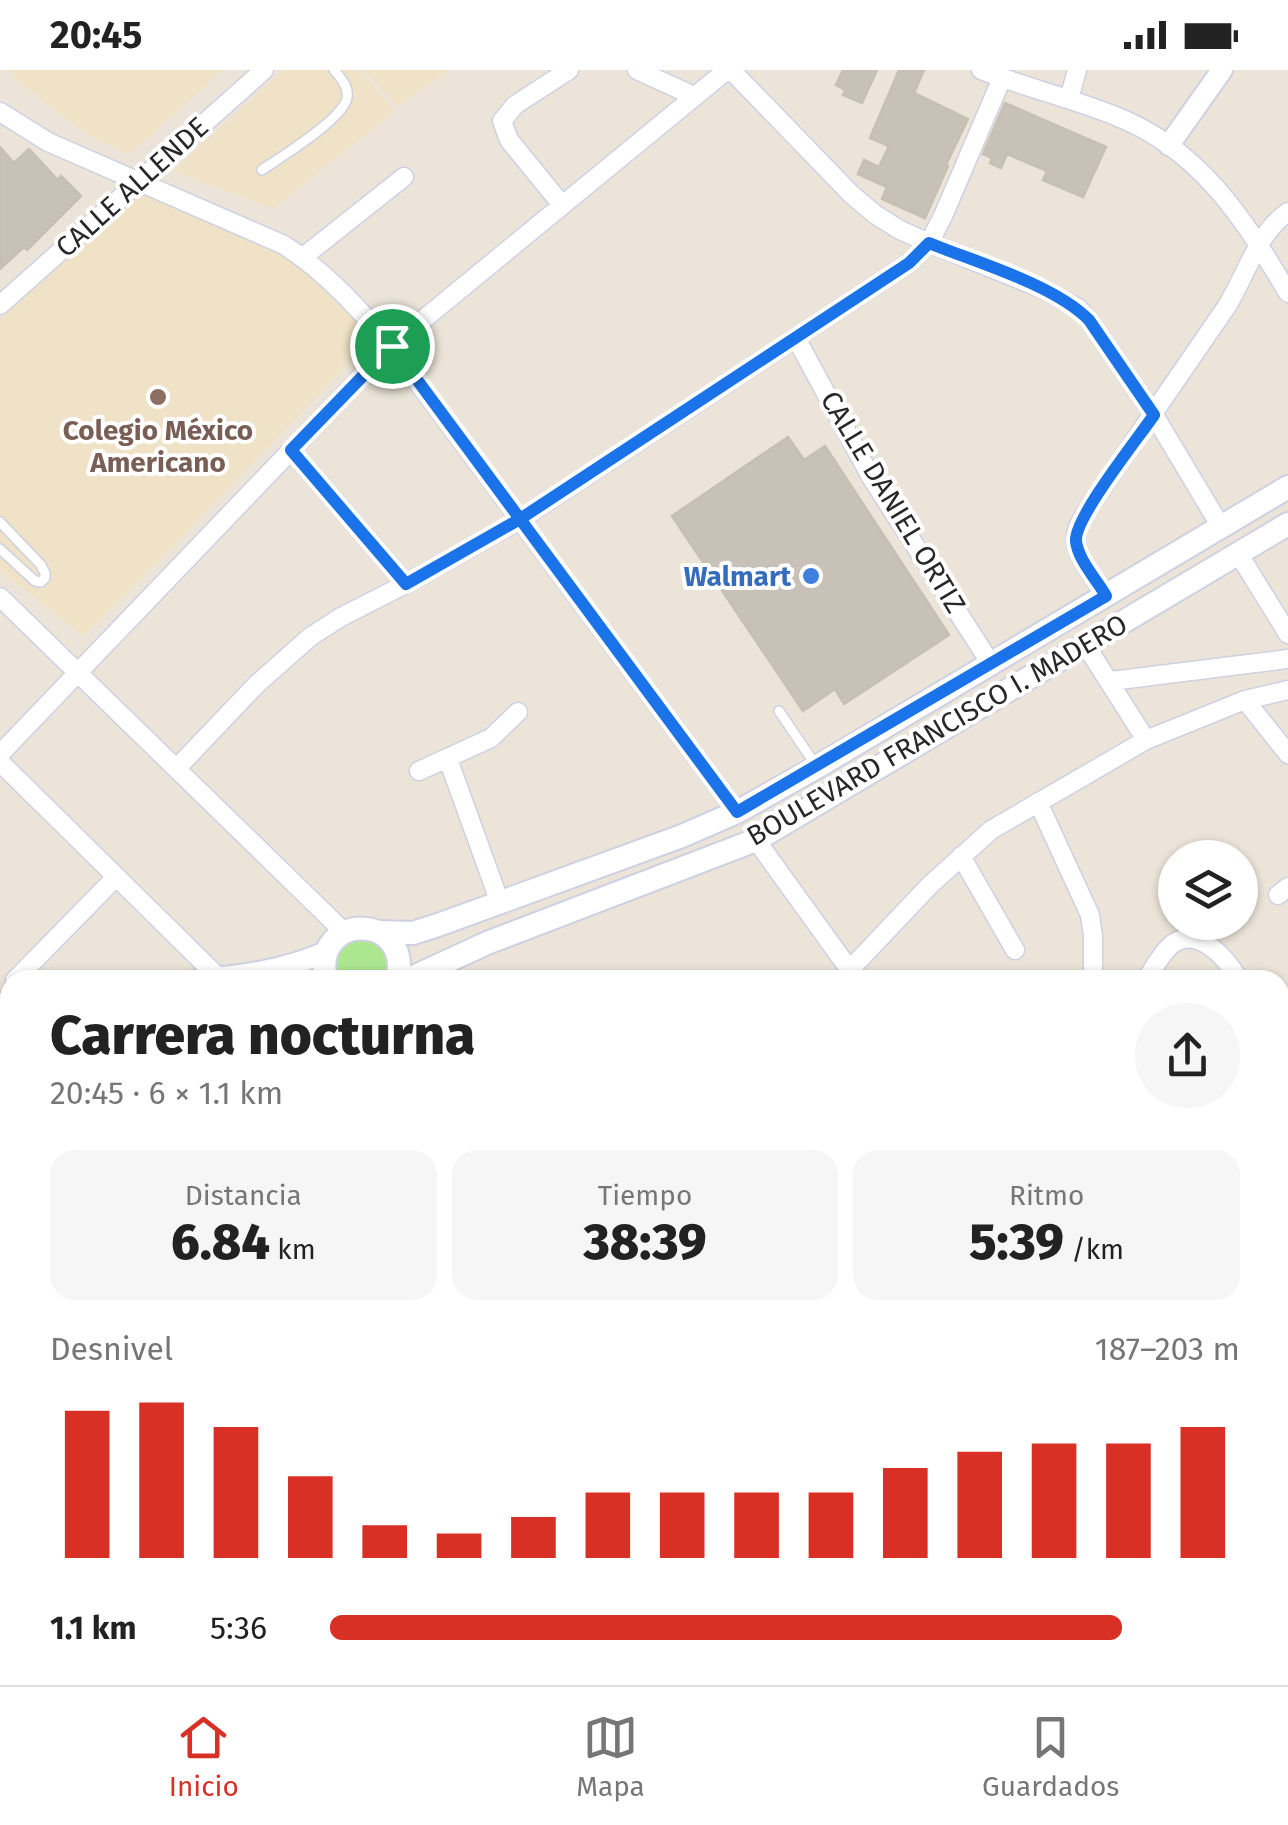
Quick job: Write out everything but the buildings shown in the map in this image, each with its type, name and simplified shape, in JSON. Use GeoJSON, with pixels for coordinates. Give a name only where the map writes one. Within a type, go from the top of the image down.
{"type":"FeatureCollection","features":[{"type":"Feature","properties":{"kind":"main road","name":"BOULEVARD FRANCISCO I. MADERO"},"geometry":{"type":"LineString","coordinates":[[344,932],[362,928],[413,933],[682,836],[737,812],[1288,486]]}},
{"type":"Feature","properties":{"kind":"main road","name":"BOULEVARD FRANCISCO I. MADERO"},"geometry":{"type":"LineString","coordinates":[[428,970],[487,942],[756,840],[1288,524]]}},
{"type":"Feature","properties":{"kind":"main road"},"geometry":{"type":"LineString","coordinates":[[324,970],[330,944],[344,932]]}},
{"type":"Feature","properties":{"kind":"main road"},"geometry":{"type":"LineString","coordinates":[[380,932],[398,952],[399,970]]}},
{"type":"Feature","properties":{"kind":"street","name":"CALLE ALLENDE"},"geometry":{"type":"LineString","coordinates":[[0,305],[264,70]]}},
{"type":"Feature","properties":{"kind":"street"},"geometry":{"type":"LineString","coordinates":[[562,205],[509,140],[502,121],[515,105],[569,70]]}},
{"type":"Feature","properties":{"kind":"street"},"geometry":{"type":"LineString","coordinates":[[637,70],[694,96]]}},
{"type":"Feature","properties":{"kind":"street"},"geometry":{"type":"LineString","coordinates":[[199,970],[116,877],[0,758],[392,346],[729,70],[852,195],[876,214],[900,230],[1043,288],[1078,308],[1154,415],[1221,528]]}},
{"type":"Feature","properties":{"kind":"street"},"geometry":{"type":"LineString","coordinates":[[981,70],[1114,115],[1169,145],[1215,185],[1234,208],[1288,292]]}},
{"type":"Feature","properties":{"kind":"street"},"geometry":{"type":"LineString","coordinates":[[1069,99],[1077,70]]}},
{"type":"Feature","properties":{"kind":"street"},"geometry":{"type":"LineString","coordinates":[[1169,145],[1222,70]]}},
{"type":"Feature","properties":{"kind":"street"},"geometry":{"type":"LineString","coordinates":[[177,768],[257,684],[310,637],[520,519],[909,263],[929,243],[943,216],[1002,78]]}},
{"type":"Feature","properties":{"kind":"street"},"geometry":{"type":"LineString","coordinates":[[0,112],[48,142],[284,245],[304,257],[353,301],[392,346],[737,812]]}},
{"type":"Feature","properties":{"kind":"street"},"geometry":{"type":"LineString","coordinates":[[304,257],[404,177]]}},
{"type":"Feature","properties":{"kind":"street"},"geometry":{"type":"LineString","coordinates":[[1106,596],[1081,556],[1076,540],[1079,526],[1227,306],[1259,243],[1288,212]]}},
{"type":"Feature","properties":{"kind":"street","name":"CALLE DANIEL ORTIZ"},"geometry":{"type":"LineString","coordinates":[[796,338],[871,478],[991,664]]}},
{"type":"Feature","properties":{"kind":"street"},"geometry":{"type":"LineString","coordinates":[[291,450],[406,584]]}},
{"type":"Feature","properties":{"kind":"street"},"geometry":{"type":"LineString","coordinates":[[1238,553],[1288,634]]}},
{"type":"Feature","properties":{"kind":"street"},"geometry":{"type":"LineString","coordinates":[[0,597],[344,932]]}},
{"type":"Feature","properties":{"kind":"street"},"geometry":{"type":"LineString","coordinates":[[1085,644],[1146,740]]}},
{"type":"Feature","properties":{"kind":"street"},"geometry":{"type":"LineString","coordinates":[[1111,681],[1288,658]]}},
{"type":"Feature","properties":{"kind":"street"},"geometry":{"type":"LineString","coordinates":[[853,970],[930,884],[990,830],[1146,740],[1244,700],[1288,690]]}},
{"type":"Feature","properties":{"kind":"street"},"geometry":{"type":"LineString","coordinates":[[1244,700],[1288,754]]}},
{"type":"Feature","properties":{"kind":"street"},"geometry":{"type":"LineString","coordinates":[[419,771],[490,738],[518,712]]}},
{"type":"Feature","properties":{"kind":"street"},"geometry":{"type":"LineString","coordinates":[[448,759],[500,903]]}},
{"type":"Feature","properties":{"kind":"street"},"geometry":{"type":"LineString","coordinates":[[1038,802],[1090,915],[1093,970]]}},
{"type":"Feature","properties":{"kind":"street"},"geometry":{"type":"LineString","coordinates":[[756,840],[844,970]]}},
{"type":"Feature","properties":{"kind":"street"},"geometry":{"type":"LineString","coordinates":[[961,856],[1015,950]]}},
{"type":"Feature","properties":{"kind":"street"},"geometry":{"type":"LineString","coordinates":[[24,970],[116,877]]}},
{"type":"Feature","properties":{"kind":"street"},"geometry":{"type":"LineString","coordinates":[[1153,970],[1172,944],[1184,939],[1199,940],[1214,948],[1233,970]]}},
{"type":"Feature","properties":{"kind":"street"},"geometry":{"type":"LineString","coordinates":[[272,970],[297,964],[320,970]]}},
{"type":"Feature","properties":{"kind":"lane"},"geometry":{"type":"LineString","coordinates":[[262,170],[330,121],[344,106],[347,88],[334,70]]}},
{"type":"Feature","properties":{"kind":"lane"},"geometry":{"type":"LineString","coordinates":[[0,522],[41,565],[44,578],[41,582],[35,580],[0,549]]}},
{"type":"Feature","properties":{"kind":"lane"},"geometry":{"type":"LineString","coordinates":[[779,711],[817,767]]}},
{"type":"Feature","properties":{"kind":"shaded area"},"geometry":{"type":"Polygon","coordinates":[[[9,70],[223,70],[129,155],[87,135],[9,70]]]}},
{"type":"Feature","properties":{"kind":"shaded area"},"geometry":{"type":"Polygon","coordinates":[[[283,70],[359,70],[395,111],[273,209],[173,171],[283,70]]]}},
{"type":"Feature","properties":{"kind":"shaded area"},"geometry":{"type":"Polygon","coordinates":[[[365,70],[450,70],[397,106],[365,70]]]}},
{"type":"Feature","properties":{"kind":"shaded area","name":"Colegio México Americano"},"geometry":{"type":"Polygon","coordinates":[[[143,192],[220,222],[291,259],[374,337],[83,636],[0,570],[0,319],[143,192]]]}},
{"type":"Feature","properties":{"kind":"green space"},"geometry":{"type":"Polygon","coordinates":[[[366,935],[388,950],[388,970],[337,970],[340,946],[366,935]]]}},
{"type":"Feature","properties":{"kind":"place","name":"Colegio México Americano"},"geometry":{"type":"Point","coordinates":[158,397]}},
{"type":"Feature","properties":{"kind":"place","name":"Walmart"},"geometry":{"type":"Point","coordinates":[811,576]}},
{"type":"Feature","properties":{"kind":"route"},"geometry":{"type":"LineString","coordinates":[[392,346],[291,450],[406,584],[520,519],[909,263],[929,243],[1043,288],[1078,308],[1154,415],[1079,526],[1076,540],[1081,556],[1106,596],[737,812],[520,519],[392,346]]}}]}
